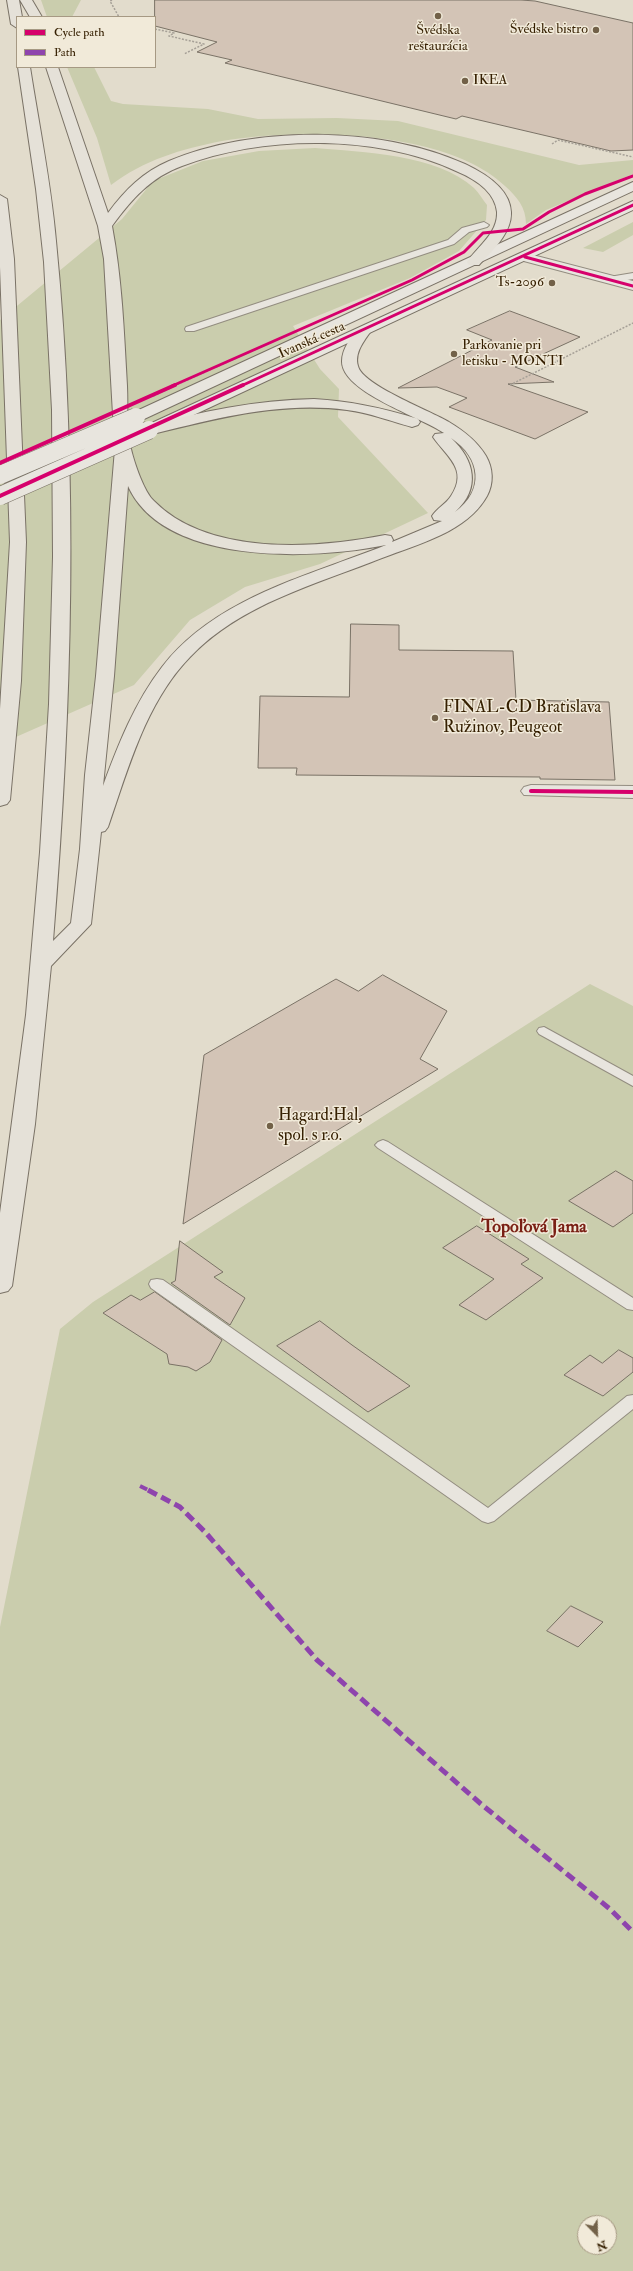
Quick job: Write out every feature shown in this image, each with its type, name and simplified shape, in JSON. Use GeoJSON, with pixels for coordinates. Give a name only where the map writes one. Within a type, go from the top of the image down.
{"type":"FeatureCollection","features":[{"type":"Feature","properties":{"kind":"highway"},"geometry":{"type":"LineString","coordinates":[[13,0],[16,18]]}},
{"type":"Feature","properties":{"kind":"highway"},"geometry":{"type":"LineString","coordinates":[[26,0],[35,16]]}},
{"type":"Feature","properties":{"kind":"highway"},"geometry":{"type":"LineString","coordinates":[[0,1286],[25,1111],[42,964],[59,728],[63,600],[62,500],[51,259],[24,68]]}},
{"type":"Feature","properties":{"kind":"highway"},"geometry":{"type":"LineString","coordinates":[[42,964],[81,924],[90,849],[94,775],[105,676],[123,449],[114,301],[105,226],[52,68]]}},
{"type":"Feature","properties":{"kind":"highway"},"geometry":{"type":"LineString","coordinates":[[105,226],[139,183],[165,167],[195,156],[228,148],[275,142],[321,140],[365,143],[407,150],[449,162],[475,174],[498,194],[504,211],[502,226],[474,262]]}},
{"type":"Feature","properties":{"kind":"highway"},"geometry":{"type":"LineString","coordinates":[[0,199],[7,259],[18,542],[12,681],[0,800]]}},
{"type":"Feature","properties":{"kind":"highway"},"geometry":{"type":"LineString","coordinates":[[90,849],[117,775],[143,713],[169,669],[195,642],[214,627],[260,601],[437,525],[462,516],[481,493],[484,476],[479,457],[469,444],[452,431],[372,389],[352,373],[349,357],[351,349],[363,331]]}},
{"type":"Feature","properties":{"kind":"highway"},"geometry":{"type":"LineString","coordinates":[[123,449],[141,496],[148,506],[159,515],[184,529],[224,542],[271,550],[330,549],[383,541],[437,525],[445,512],[460,496],[466,479],[465,470],[457,452],[445,440],[427,429],[403,418],[353,406],[293,403],[225,410],[149,430]]}},
{"type":"Feature","properties":{"kind":"street","name":"Ivanská cesta"},"geometry":{"type":"LineString","coordinates":[[0,496],[149,430],[283,359],[499,249],[633,186]]}},
{"type":"Feature","properties":{"kind":"street","name":"Ivanská cesta"},"geometry":{"type":"LineString","coordinates":[[0,475],[136,417],[283,359],[363,331],[633,205]]}},
{"type":"Feature","properties":{"kind":"street"},"geometry":{"type":"LineString","coordinates":[[499,249],[633,286]]}},
{"type":"Feature","properties":{"kind":"street"},"geometry":{"type":"LineString","coordinates":[[532,791],[633,792]]}},
{"type":"Feature","properties":{"kind":"lane"},"geometry":{"type":"LineString","coordinates":[[190,329],[451,242],[460,231],[471,227],[484,225]]}},
{"type":"Feature","properties":{"kind":"lane"},"geometry":{"type":"LineString","coordinates":[[609,280],[633,276]]}},
{"type":"Feature","properties":{"kind":"lane"},"geometry":{"type":"LineString","coordinates":[[544,1031],[633,1082]]}},
{"type":"Feature","properties":{"kind":"lane"},"geometry":{"type":"LineString","coordinates":[[383,1145],[633,1305]]}},
{"type":"Feature","properties":{"kind":"lane"},"geometry":{"type":"LineString","coordinates":[[157,1284],[488,1518],[633,1400]]}},
{"type":"Feature","properties":{"kind":"path"},"geometry":{"type":"LineString","coordinates":[[112,0],[110,1],[118,16]]}},
{"type":"Feature","properties":{"kind":"path"},"geometry":{"type":"LineString","coordinates":[[156,28],[174,33],[169,36],[204,44],[184,54]]}},
{"type":"Feature","properties":{"kind":"path"},"geometry":{"type":"LineString","coordinates":[[552,144],[558,140],[633,157]]}},
{"type":"Feature","properties":{"kind":"path"},"geometry":{"type":"LineString","coordinates":[[510,385],[633,323]]}},
{"type":"Feature","properties":{"kind":"green space"},"geometry":{"type":"Polygon","coordinates":[[[41,0],[81,0],[73,16],[47,16],[41,0]]]}},
{"type":"Feature","properties":{"kind":"green space"},"geometry":{"type":"Polygon","coordinates":[[[67,68],[94,68],[111,101],[123,104],[208,109],[258,119],[337,118],[398,121],[579,165],[633,160],[633,174],[546,210],[526,224],[523,207],[517,198],[505,186],[479,167],[447,153],[410,143],[370,137],[330,134],[254,137],[222,141],[178,152],[150,162],[111,185],[97,138],[67,68]]]}},
{"type":"Feature","properties":{"kind":"green space"},"geometry":{"type":"Polygon","coordinates":[[[315,148],[376,153],[420,161],[440,168],[458,177],[474,188],[487,205],[486,220],[459,251],[410,278],[293,326],[320,369],[339,389],[338,417],[428,513],[320,564],[245,587],[190,620],[134,685],[0,744],[0,320],[122,219],[153,181],[203,161],[259,151],[315,148]]]}},
{"type":"Feature","properties":{"kind":"green space"},"geometry":{"type":"Polygon","coordinates":[[[633,222],[633,235],[603,252],[583,248],[633,222]]]}},
{"type":"Feature","properties":{"kind":"green space"},"geometry":{"type":"Polygon","coordinates":[[[590,984],[633,1006],[633,2271],[0,2271],[0,1627],[60,1329],[93,1302],[590,984]]]}},
{"type":"Feature","properties":{"kind":"building","name":"IKEA"},"geometry":{"type":"Polygon","coordinates":[[[155,0],[521,0],[535,1],[633,23],[633,150],[611,151],[462,116],[456,119],[225,63],[232,60],[197,52],[217,42],[156,26],[155,0]]]}},
{"type":"Feature","properties":{"kind":"building"},"geometry":{"type":"Polygon","coordinates":[[[510,311],[580,337],[515,367],[554,382],[508,384],[588,412],[535,439],[449,407],[467,398],[437,387],[398,388],[492,340],[467,330],[510,311]]]}},
{"type":"Feature","properties":{"kind":"building","name":"FINAL-CD Bratislava Ružinov, Peugeot"},"geometry":{"type":"Polygon","coordinates":[[[351,624],[399,625],[399,650],[513,651],[516,700],[609,702],[615,780],[540,779],[540,777],[296,775],[297,768],[258,768],[260,696],[349,697],[351,624]]]}},
{"type":"Feature","properties":{"kind":"building","name":"Hagard:Hal, spol. s r.o."},"geometry":{"type":"Polygon","coordinates":[[[383,975],[447,1011],[420,1059],[438,1069],[183,1224],[204,1055],[336,979],[358,991],[383,975]]]}},
{"type":"Feature","properties":{"kind":"building"},"geometry":{"type":"Polygon","coordinates":[[[616,1171],[633,1181],[633,1213],[613,1227],[569,1201],[616,1171]]]}},
{"type":"Feature","properties":{"kind":"building"},"geometry":{"type":"Polygon","coordinates":[[[477,1226],[529,1259],[521,1264],[543,1278],[486,1320],[459,1305],[494,1279],[443,1248],[477,1226]]]}},
{"type":"Feature","properties":{"kind":"building"},"geometry":{"type":"Polygon","coordinates":[[[180,1241],[223,1272],[214,1277],[245,1298],[230,1325],[171,1283],[175,1281],[180,1241]]]}},
{"type":"Feature","properties":{"kind":"building"},"geometry":{"type":"Polygon","coordinates":[[[155,1292],[222,1340],[210,1362],[196,1371],[188,1367],[169,1364],[167,1354],[103,1313],[131,1295],[140,1300],[155,1292]]]}},
{"type":"Feature","properties":{"kind":"building"},"geometry":{"type":"Polygon","coordinates":[[[320,1321],[410,1386],[368,1412],[277,1346],[320,1321]]]}},
{"type":"Feature","properties":{"kind":"building"},"geometry":{"type":"Polygon","coordinates":[[[619,1350],[633,1358],[633,1372],[603,1396],[564,1375],[590,1355],[602,1363],[619,1350]]]}},
{"type":"Feature","properties":{"kind":"building"},"geometry":{"type":"Polygon","coordinates":[[[571,1606],[603,1622],[578,1647],[547,1631],[571,1606]]]}},
{"type":"Feature","properties":{"kind":"marked path"},"geometry":{"type":"LineString","coordinates":[[140,1486],[180,1507],[206,1533],[317,1660],[481,1804],[610,1909],[633,1932]]}},
{"type":"Feature","properties":{"kind":"cycle path"},"geometry":{"type":"LineString","coordinates":[[0,463],[412,280],[464,252],[483,233],[523,229],[549,212],[585,194],[633,176]]}},
{"type":"Feature","properties":{"kind":"cycle path"},"geometry":{"type":"LineString","coordinates":[[0,496],[69,466],[633,205]]}},
{"type":"Feature","properties":{"kind":"cycle path"},"geometry":{"type":"LineString","coordinates":[[525,257],[633,286]]}},
{"type":"Feature","properties":{"kind":"cycle path"},"geometry":{"type":"LineString","coordinates":[[531,791],[633,792]]}},
{"type":"Feature","properties":{"kind":"place","name":"Švédska reštaurácia"},"geometry":{"type":"Point","coordinates":[438,16]}},
{"type":"Feature","properties":{"kind":"place","name":"Švédske bistro"},"geometry":{"type":"Point","coordinates":[596,30]}},
{"type":"Feature","properties":{"kind":"place","name":"IKEA"},"geometry":{"type":"Point","coordinates":[465,81]}},
{"type":"Feature","properties":{"kind":"place","name":"Ts-2096"},"geometry":{"type":"Point","coordinates":[552,283]}},
{"type":"Feature","properties":{"kind":"place","name":"Parkovanie pri letisku - MONTI"},"geometry":{"type":"Point","coordinates":[454,354]}},
{"type":"Feature","properties":{"kind":"place","name":"FINAL-CD Bratislava Ružinov, Peugeot"},"geometry":{"type":"Point","coordinates":[435,718]}},
{"type":"Feature","properties":{"kind":"place","name":"Hagard:Hal, spol. s r.o."},"geometry":{"type":"Point","coordinates":[270,1126]}},
{"type":"Feature","properties":{"kind":"district","name":"Topoľová Jama"},"geometry":{"type":"Point","coordinates":[534,1228]}}]}
